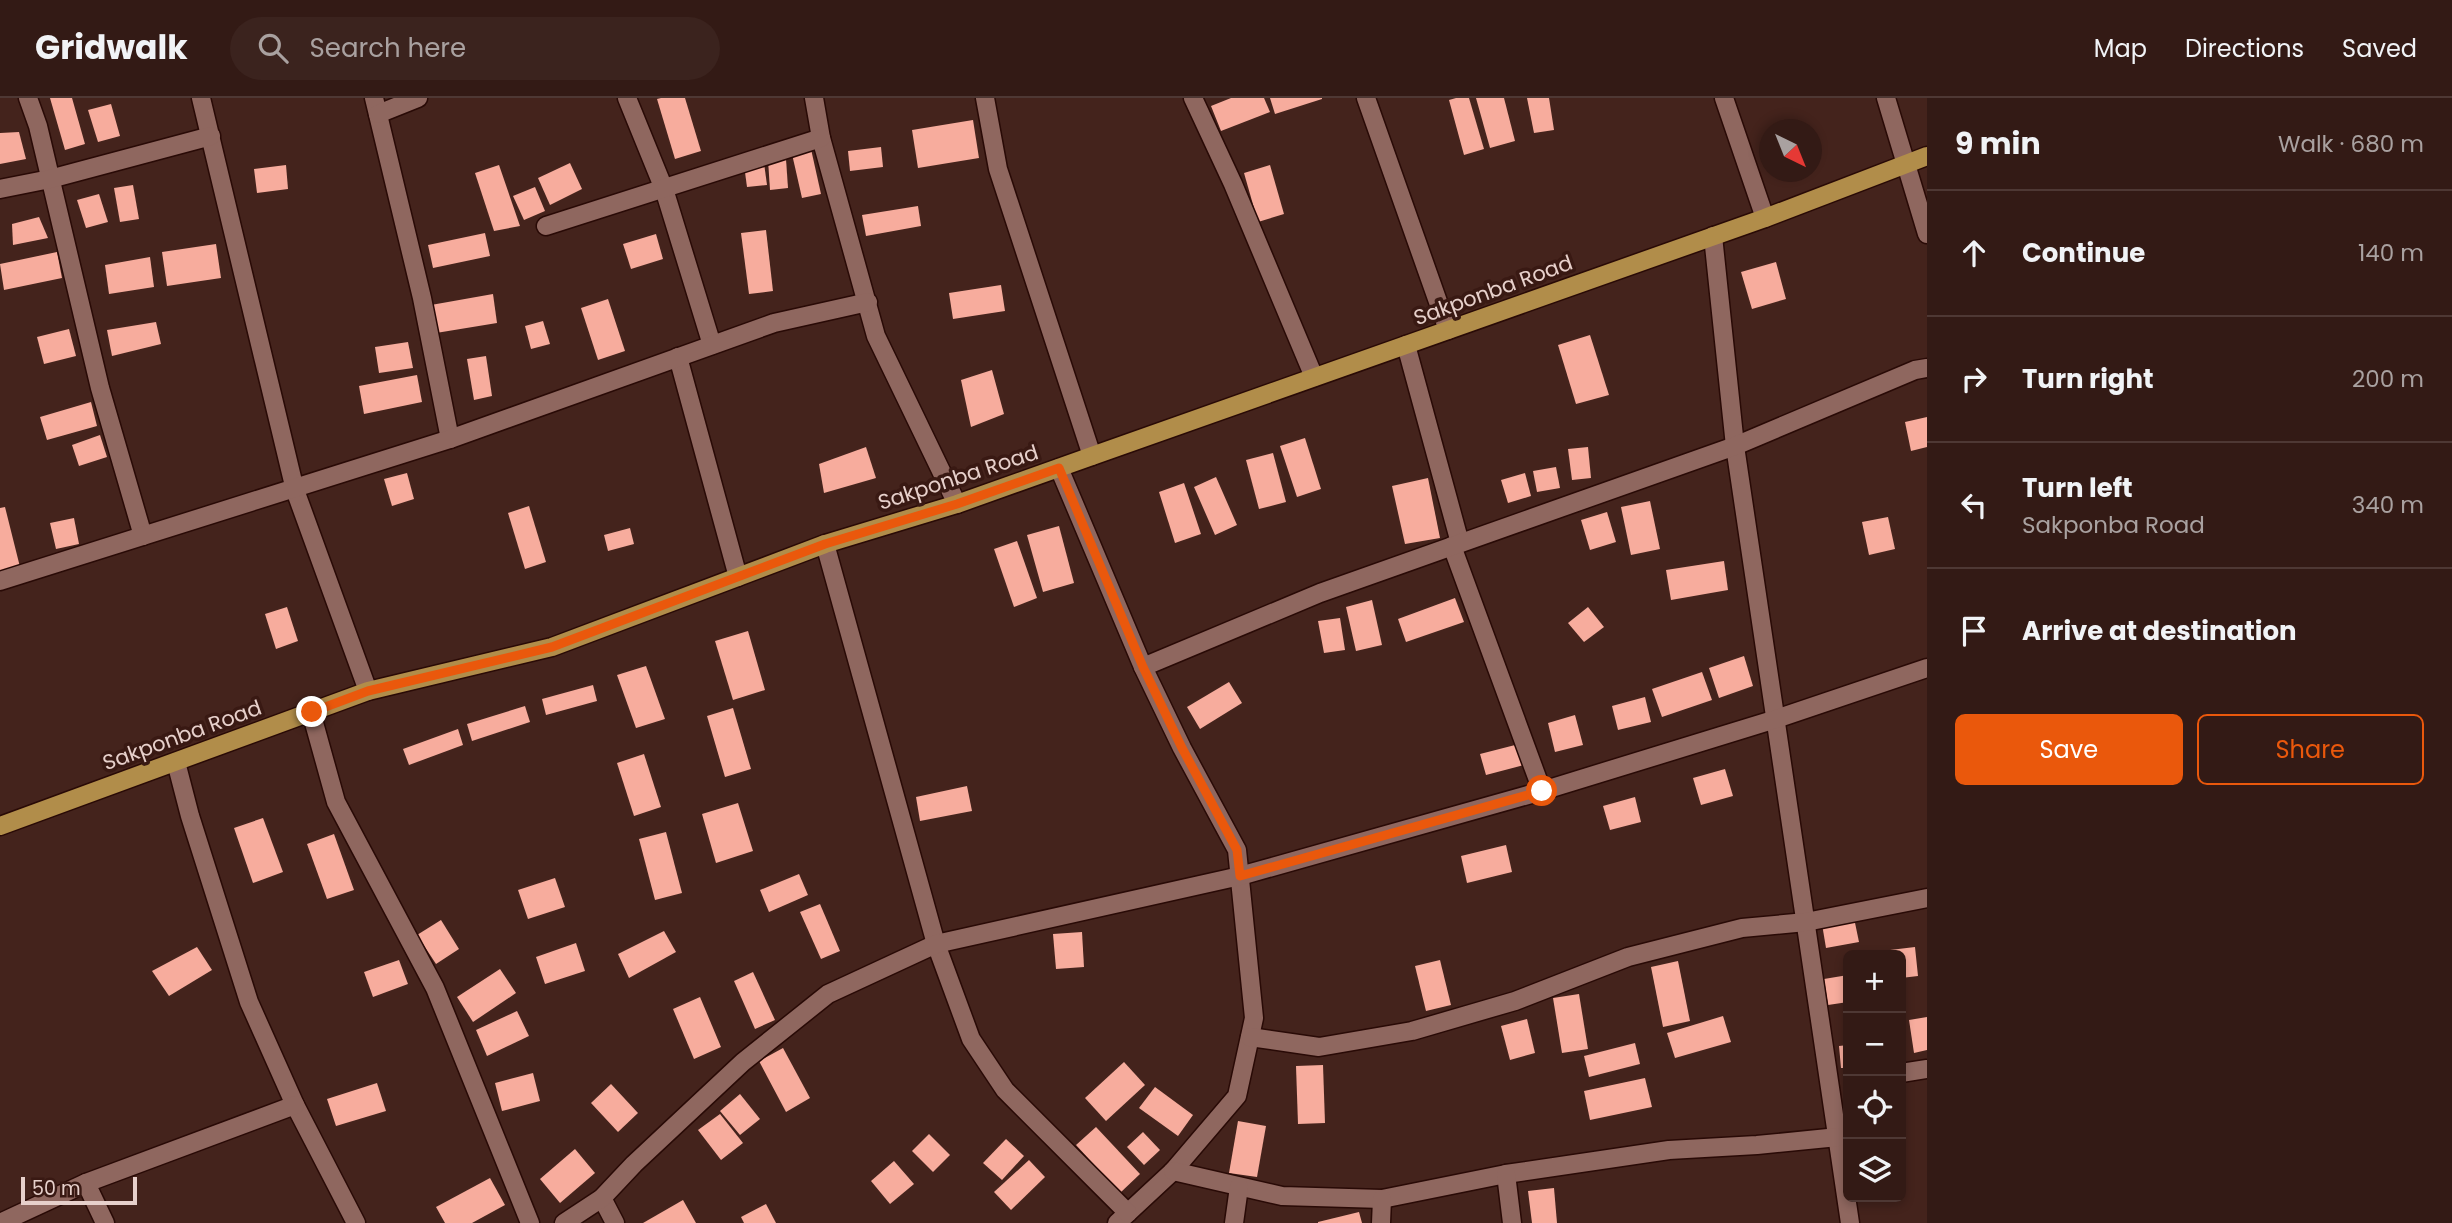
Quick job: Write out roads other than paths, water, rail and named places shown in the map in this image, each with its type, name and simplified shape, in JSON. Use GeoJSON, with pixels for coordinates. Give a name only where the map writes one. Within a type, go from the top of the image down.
{"type":"FeatureCollection","features":[{"type":"Feature","properties":{"kind":"main road","name":"Sakponba Road"},"geometry":{"type":"LineString","coordinates":[[0,826],[368,691],[552,647],[825,544],[957,504],[1765,218],[1927,156]]}},
{"type":"Feature","properties":{"kind":"street"},"geometry":{"type":"LineString","coordinates":[[28,98],[100,388],[143,536]]}},
{"type":"Feature","properties":{"kind":"street"},"geometry":{"type":"LineString","coordinates":[[201,98],[295,490],[368,691]]}},
{"type":"Feature","properties":{"kind":"street"},"geometry":{"type":"LineString","coordinates":[[418,98],[376,106],[422,298],[450,439]]}},
{"type":"Feature","properties":{"kind":"street"},"geometry":{"type":"LineString","coordinates":[[627,98],[664,189],[712,345]]}},
{"type":"Feature","properties":{"kind":"street"},"geometry":{"type":"LineString","coordinates":[[814,98],[821,138],[876,336],[957,504]]}},
{"type":"Feature","properties":{"kind":"street"},"geometry":{"type":"LineString","coordinates":[[985,98],[998,169],[1092,456]]}},
{"type":"Feature","properties":{"kind":"street"},"geometry":{"type":"LineString","coordinates":[[1193,98],[1233,184],[1314,377]]}},
{"type":"Feature","properties":{"kind":"street"},"geometry":{"type":"LineString","coordinates":[[1366,98],[1448,330]]}},
{"type":"Feature","properties":{"kind":"street"},"geometry":{"type":"LineString","coordinates":[[1724,98],[1765,218]]}},
{"type":"Feature","properties":{"kind":"street"},"geometry":{"type":"LineString","coordinates":[[1886,98],[1927,234]]}},
{"type":"Feature","properties":{"kind":"street"},"geometry":{"type":"LineString","coordinates":[[0,189],[50,179],[211,136]]}},
{"type":"Feature","properties":{"kind":"street"},"geometry":{"type":"LineString","coordinates":[[546,226],[821,138]]}},
{"type":"Feature","properties":{"kind":"street"},"geometry":{"type":"LineString","coordinates":[[1713,236],[1735,446],[1806,922],[1839,1084],[1838,1137],[1850,1223]]}},
{"type":"Feature","properties":{"kind":"street"},"geometry":{"type":"LineString","coordinates":[[0,581],[450,439],[774,323],[868,302]]}},
{"type":"Feature","properties":{"kind":"street"},"geometry":{"type":"LineString","coordinates":[[1406,345],[1456,544],[1542,791]]}},
{"type":"Feature","properties":{"kind":"street"},"geometry":{"type":"LineString","coordinates":[[678,357],[737,577]]}},
{"type":"Feature","properties":{"kind":"street"},"geometry":{"type":"LineString","coordinates":[[1143,667],[1320,593],[1735,446],[1915,370],[1927,368]]}},
{"type":"Feature","properties":{"kind":"street"},"geometry":{"type":"LineString","coordinates":[[825,544],[936,944],[971,1039],[1005,1090],[1123,1218],[1173,1171],[1237,1096],[1254,1018],[1237,850],[1182,748],[1143,667],[1059,468]]}},
{"type":"Feature","properties":{"kind":"street"},"geometry":{"type":"LineString","coordinates":[[564,1223],[602,1198],[634,1164],[743,1062],[828,994],[936,944],[1240,876],[1542,791],[1776,719],[1927,668]]}},
{"type":"Feature","properties":{"kind":"street"},"geometry":{"type":"LineString","coordinates":[[312,712],[336,802],[435,988],[530,1223]]}},
{"type":"Feature","properties":{"kind":"street"},"geometry":{"type":"LineString","coordinates":[[176,762],[190,816],[248,1002],[295,1105],[356,1223]]}},
{"type":"Feature","properties":{"kind":"street"},"geometry":{"type":"LineString","coordinates":[[1250,1037],[1319,1047],[1412,1031],[1514,1001],[1628,957],[1742,928],[1806,922],[1927,898]]}},
{"type":"Feature","properties":{"kind":"street"},"geometry":{"type":"LineString","coordinates":[[1906,1072],[1927,1069]]}},
{"type":"Feature","properties":{"kind":"street"},"geometry":{"type":"LineString","coordinates":[[0,1223],[86,1183],[295,1105]]}},
{"type":"Feature","properties":{"kind":"street"},"geometry":{"type":"LineString","coordinates":[[1173,1171],[1282,1196],[1382,1199],[1506,1174],[1669,1150],[1838,1137]]}},
{"type":"Feature","properties":{"kind":"street"},"geometry":{"type":"LineString","coordinates":[[1506,1174],[1512,1223]]}},
{"type":"Feature","properties":{"kind":"street"},"geometry":{"type":"LineString","coordinates":[[86,1183],[105,1223]]}},
{"type":"Feature","properties":{"kind":"street"},"geometry":{"type":"LineString","coordinates":[[1234,1223],[1240,1186]]}},
{"type":"Feature","properties":{"kind":"street"},"geometry":{"type":"LineString","coordinates":[[602,1198],[615,1223]]}},
{"type":"Feature","properties":{"kind":"street"},"geometry":{"type":"LineString","coordinates":[[1381,1223],[1382,1199]]}}]}
